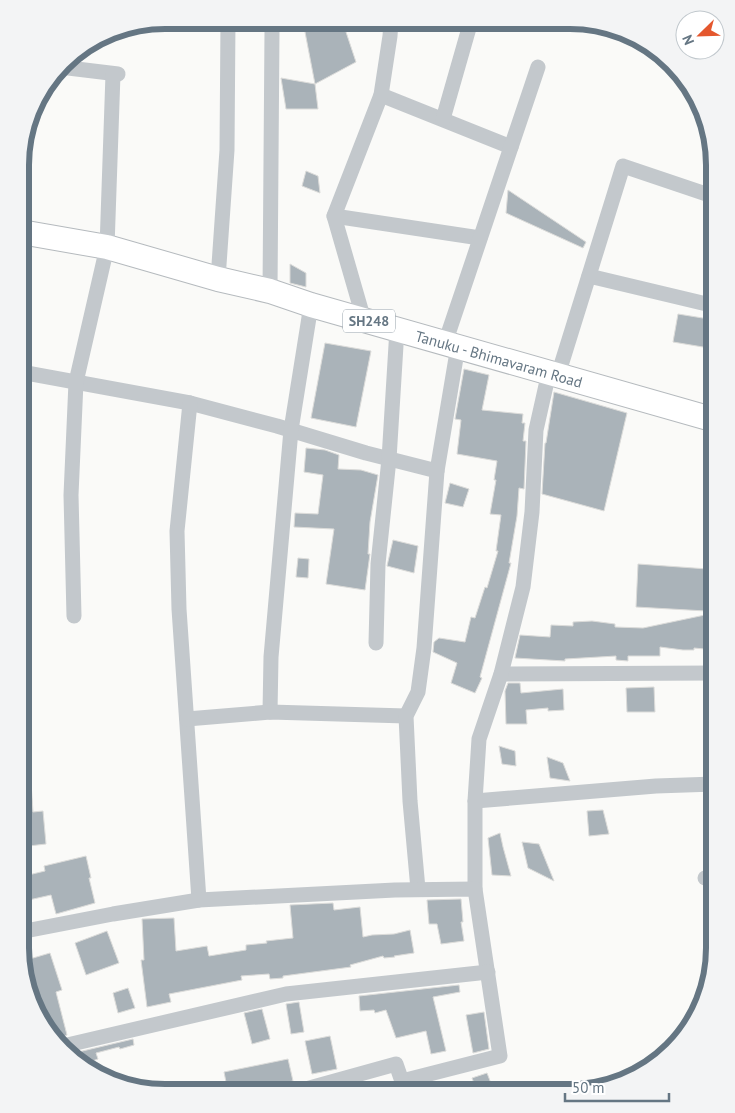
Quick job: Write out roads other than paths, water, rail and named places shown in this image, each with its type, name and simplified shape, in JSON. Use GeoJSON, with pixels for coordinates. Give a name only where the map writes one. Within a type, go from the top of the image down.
{"type":"FeatureCollection","features":[{"type":"Feature","properties":{"kind":"main road","name":"Tanuku - Bhimavaram Road"},"geometry":{"type":"LineString","coordinates":[[29,233],[107,247],[218,279],[270,291],[311,305],[706,417]]}},
{"type":"Feature","properties":{"kind":"street"},"geometry":{"type":"LineString","coordinates":[[218,279],[226,150],[228,29]]}},
{"type":"Feature","properties":{"kind":"street"},"geometry":{"type":"LineString","coordinates":[[364,320],[334,216],[381,95],[390,29]]}},
{"type":"Feature","properties":{"kind":"street"},"geometry":{"type":"LineString","coordinates":[[443,119],[469,29]]}},
{"type":"Feature","properties":{"kind":"street"},"geometry":{"type":"LineString","coordinates":[[270,291],[272,30]]}},
{"type":"Feature","properties":{"kind":"street"},"geometry":{"type":"LineString","coordinates":[[418,889],[410,801],[406,716],[418,692],[424,648],[437,471],[451,344],[480,238],[538,67]]}},
{"type":"Feature","properties":{"kind":"street"},"geometry":{"type":"LineString","coordinates":[[69,68],[116,74],[107,247],[76,382],[71,495],[74,616]]}},
{"type":"Feature","properties":{"kind":"street"},"geometry":{"type":"LineString","coordinates":[[381,95],[511,147]]}},
{"type":"Feature","properties":{"kind":"street"},"geometry":{"type":"LineString","coordinates":[[413,1084],[500,1056],[475,889],[475,801],[479,739],[501,674],[522,587],[532,512],[536,430],[553,374],[589,276],[623,166],[706,194]]}},
{"type":"Feature","properties":{"kind":"street"},"geometry":{"type":"LineString","coordinates":[[334,216],[480,238]]}},
{"type":"Feature","properties":{"kind":"street"},"geometry":{"type":"LineString","coordinates":[[589,276],[706,304]]}},
{"type":"Feature","properties":{"kind":"street"},"geometry":{"type":"LineString","coordinates":[[270,712],[271,657],[291,430],[311,305]]}},
{"type":"Feature","properties":{"kind":"street"},"geometry":{"type":"LineString","coordinates":[[376,643],[378,564],[389,459],[397,329]]}},
{"type":"Feature","properties":{"kind":"street"},"geometry":{"type":"LineString","coordinates":[[29,373],[190,404],[437,471]]}},
{"type":"Feature","properties":{"kind":"street"},"geometry":{"type":"LineString","coordinates":[[190,404],[176,531],[179,609],[199,900]]}},
{"type":"Feature","properties":{"kind":"street"},"geometry":{"type":"LineString","coordinates":[[501,674],[706,673]]}},
{"type":"Feature","properties":{"kind":"street"},"geometry":{"type":"LineString","coordinates":[[188,720],[270,712],[406,716]]}},
{"type":"Feature","properties":{"kind":"street"},"geometry":{"type":"LineString","coordinates":[[475,801],[656,786],[706,784]]}},
{"type":"Feature","properties":{"kind":"street"},"geometry":{"type":"LineString","coordinates":[[29,930],[199,900],[418,889],[475,889]]}},
{"type":"Feature","properties":{"kind":"street"},"geometry":{"type":"LineString","coordinates":[[68,1045],[286,994],[488,972]]}},
{"type":"Feature","properties":{"kind":"street"},"geometry":{"type":"LineString","coordinates":[[324,1084],[396,1064],[403,1084]]}}]}
